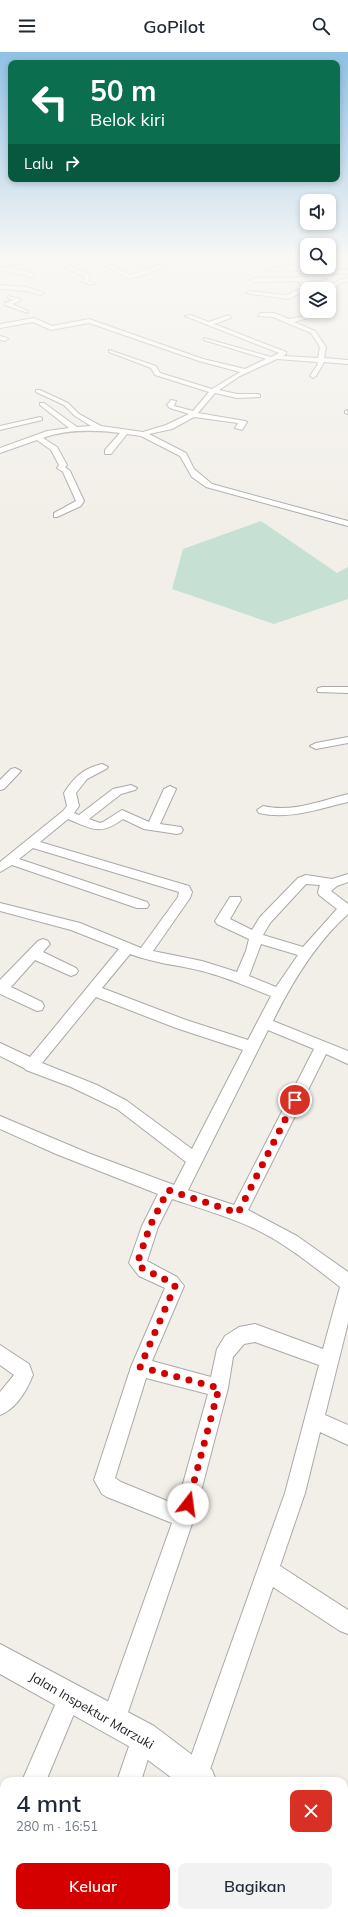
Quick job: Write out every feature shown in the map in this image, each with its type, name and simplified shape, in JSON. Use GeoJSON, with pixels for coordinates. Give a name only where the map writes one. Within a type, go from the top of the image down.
{"type":"FeatureCollection","features":[{"type":"Feature","properties":{"kind":"street"},"geometry":{"type":"LineString","coordinates":[[231,346],[274,358],[348,362]]}},
{"type":"Feature","properties":{"kind":"street"},"geometry":{"type":"LineString","coordinates":[[0,428],[19,438],[37,437],[75,429],[99,428],[143,434],[169,428],[194,414],[214,391],[244,371],[284,352],[268,346]]}},
{"type":"Feature","properties":{"kind":"street"},"geometry":{"type":"LineString","coordinates":[[312,376],[321,364],[320,361],[322,346]]}},
{"type":"Feature","properties":{"kind":"street"},"geometry":{"type":"LineString","coordinates":[[164,347],[224,367],[244,371]]}},
{"type":"Feature","properties":{"kind":"street"},"geometry":{"type":"LineString","coordinates":[[111,351],[154,367],[156,374],[214,391],[238,396],[258,396]]}},
{"type":"Feature","properties":{"kind":"street"},"geometry":{"type":"LineString","coordinates":[[38,391],[66,404],[77,415],[99,428]]}},
{"type":"Feature","properties":{"kind":"street"},"geometry":{"type":"LineString","coordinates":[[173,402],[170,405],[194,414],[243,422],[239,428]]}},
{"type":"Feature","properties":{"kind":"street"},"geometry":{"type":"LineString","coordinates":[[42,404],[75,429]]}},
{"type":"Feature","properties":{"kind":"street"},"geometry":{"type":"LineString","coordinates":[[0,428],[40,419]]}},
{"type":"Feature","properties":{"kind":"street"},"geometry":{"type":"LineString","coordinates":[[108,452],[125,432]]}},
{"type":"Feature","properties":{"kind":"street"},"geometry":{"type":"LineString","coordinates":[[143,434],[183,455],[186,464],[201,482],[214,488],[348,524]]}},
{"type":"Feature","properties":{"kind":"street"},"geometry":{"type":"LineString","coordinates":[[37,437],[54,449],[64,465],[61,469],[66,471],[80,501],[78,504],[58,516]]}},
{"type":"Feature","properties":{"kind":"street"},"geometry":{"type":"LineString","coordinates":[[0,451],[19,438]]}},
{"type":"Feature","properties":{"kind":"street"},"geometry":{"type":"LineString","coordinates":[[322,690],[348,690]]}},
{"type":"Feature","properties":{"kind":"street"},"geometry":{"type":"LineString","coordinates":[[316,746],[348,740]]}},
{"type":"Feature","properties":{"kind":"street"},"geometry":{"type":"LineString","coordinates":[[4,863],[67,814],[73,806],[70,793],[74,786],[85,773],[102,767]]}},
{"type":"Feature","properties":{"kind":"street"},"geometry":{"type":"LineString","coordinates":[[0,787],[15,771]]}},
{"type":"Feature","properties":{"kind":"street"},"geometry":{"type":"LineString","coordinates":[[80,820],[117,791],[131,788]]}},
{"type":"Feature","properties":{"kind":"street"},"geometry":{"type":"LineString","coordinates":[[153,827],[170,789]]}},
{"type":"Feature","properties":{"kind":"street"},"geometry":{"type":"LineString","coordinates":[[263,810],[270,813],[282,813],[348,799]]}},
{"type":"Feature","properties":{"kind":"street"},"geometry":{"type":"LineString","coordinates":[[67,814],[94,826],[104,826],[122,814],[153,827],[177,830]]}},
{"type":"Feature","properties":{"kind":"street"},"geometry":{"type":"LineString","coordinates":[[30,843],[184,889],[186,892],[184,898],[144,954]]}},
{"type":"Feature","properties":{"kind":"street"},"geometry":{"type":"LineString","coordinates":[[4,863],[142,905]]}},
{"type":"Feature","properties":{"kind":"street"},"geometry":{"type":"LineString","coordinates":[[184,1518],[114,1490],[104,1480],[140,1367],[175,1286],[142,1268],[138,1263],[150,1226],[195,1160],[279,994],[306,953],[347,909],[324,892],[325,888],[332,883],[348,878]]}},
{"type":"Feature","properties":{"kind":"street"},"geometry":{"type":"LineString","coordinates":[[241,978],[253,951],[256,937],[264,920],[302,881],[306,879],[332,883]]}},
{"type":"Feature","properties":{"kind":"street"},"geometry":{"type":"LineString","coordinates":[[235,900],[222,921],[256,937],[306,953]]}},
{"type":"Feature","properties":{"kind":"street"},"geometry":{"type":"LineString","coordinates":[[0,906],[75,926],[144,954],[202,966],[241,978],[279,994]]}},
{"type":"Feature","properties":{"kind":"street"},"geometry":{"type":"LineString","coordinates":[[31,1066],[128,947]]}},
{"type":"Feature","properties":{"kind":"street"},"geometry":{"type":"LineString","coordinates":[[37,1006],[0,989],[38,949],[71,971]]}},
{"type":"Feature","properties":{"kind":"street"},"geometry":{"type":"LineString","coordinates":[[93,990],[181,1024],[252,1047]]}},
{"type":"Feature","properties":{"kind":"street"},"geometry":{"type":"LineString","coordinates":[[264,1023],[323,1046],[348,1058]]}},
{"type":"Feature","properties":{"kind":"street"},"geometry":{"type":"LineString","coordinates":[[238,1213],[323,1046]]}},
{"type":"Feature","properties":{"kind":"street"},"geometry":{"type":"LineString","coordinates":[[0,1049],[31,1066],[121,1105],[195,1160]]}},
{"type":"Feature","properties":{"kind":"street"},"geometry":{"type":"LineString","coordinates":[[0,1122],[42,1142],[173,1192],[238,1213],[271,1229],[303,1248],[348,1283]]}},
{"type":"Feature","properties":{"kind":"street"},"geometry":{"type":"LineString","coordinates":[[200,1777],[295,1493],[348,1288]]}},
{"type":"Feature","properties":{"kind":"street"},"geometry":{"type":"LineString","coordinates":[[113,1721],[184,1518],[219,1388],[224,1355],[232,1342],[239,1336],[255,1333],[329,1360]]}},
{"type":"Feature","properties":{"kind":"street"},"geometry":{"type":"LineString","coordinates":[[0,1354],[22,1370],[24,1375],[16,1389],[0,1406]]}},
{"type":"Feature","properties":{"kind":"street"},"geometry":{"type":"LineString","coordinates":[[140,1367],[219,1388]]}},
{"type":"Feature","properties":{"kind":"street"},"geometry":{"type":"LineString","coordinates":[[313,1419],[348,1435]]}},
{"type":"Feature","properties":{"kind":"street"},"geometry":{"type":"LineString","coordinates":[[268,1571],[348,1623]]}},
{"type":"Feature","properties":{"kind":"street","name":"Jalan Inspektur Marzuki"},"geometry":{"type":"LineString","coordinates":[[0,1658],[142,1737],[196,1777]]}},
{"type":"Feature","properties":{"kind":"street"},"geometry":{"type":"LineString","coordinates":[[36,1777],[70,1697]]}},
{"type":"Feature","properties":{"kind":"street"},"geometry":{"type":"LineString","coordinates":[[130,1777],[142,1737]]}},
{"type":"Feature","properties":{"kind":"green space"},"geometry":{"type":"Polygon","coordinates":[[[261,521],[337,573],[348,567],[348,599],[274,624],[172,589],[183,549],[261,521]]]}},
{"type":"Feature","properties":{"kind":"route"},"geometry":{"type":"LineString","coordinates":[[188,1504],[219,1388],[140,1367],[175,1286],[174,1284],[142,1268],[138,1265],[138,1261],[150,1226],[168,1190],[238,1213],[295,1100]]}}]}
